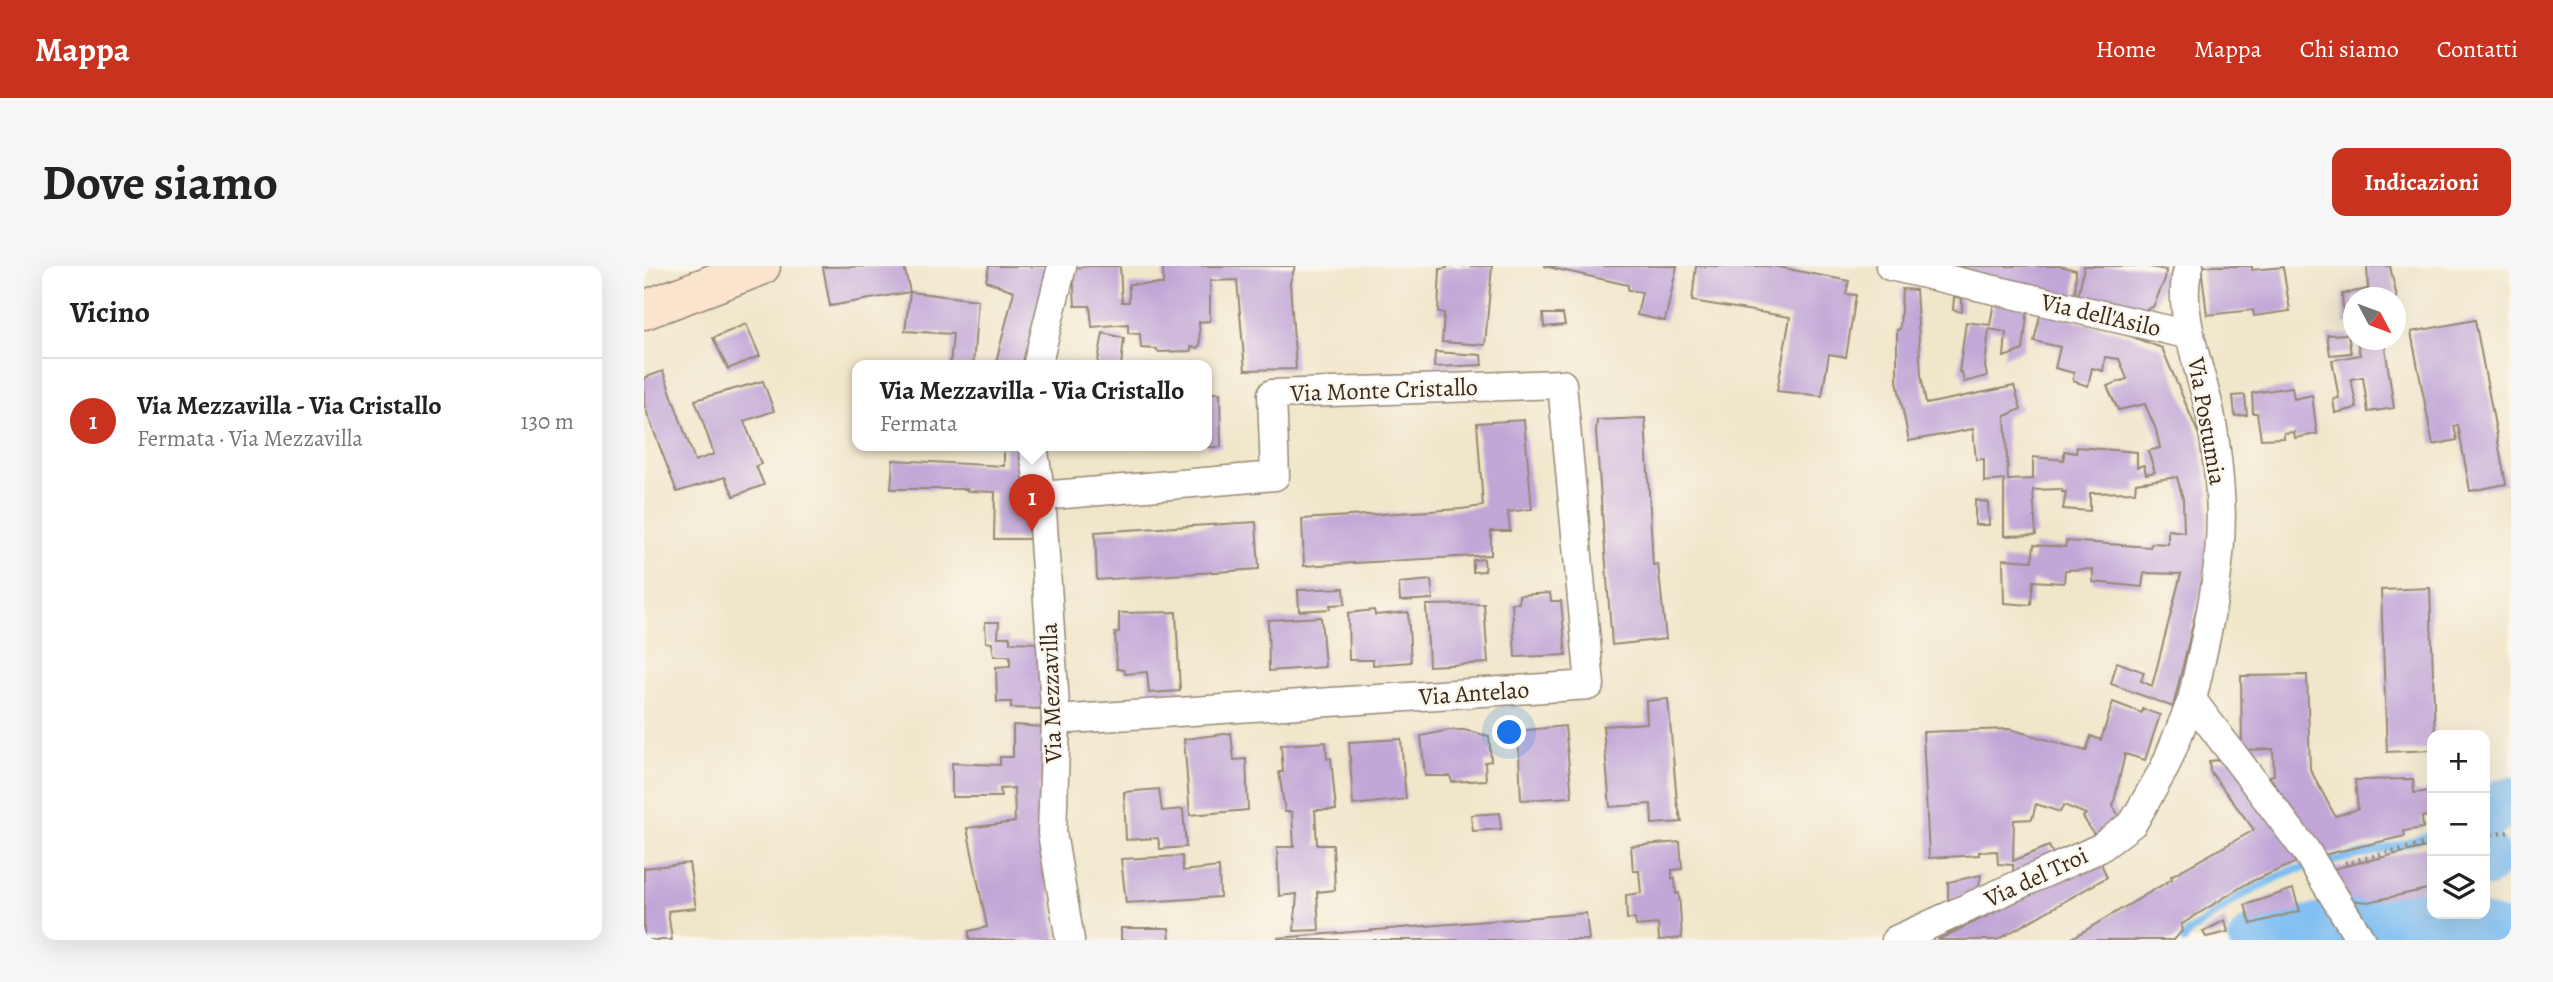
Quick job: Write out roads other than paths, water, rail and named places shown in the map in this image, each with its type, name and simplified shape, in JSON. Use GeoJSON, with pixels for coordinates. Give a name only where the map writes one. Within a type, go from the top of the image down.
{"type":"FeatureCollection","features":[{"type":"Feature","properties":{"kind":"main road"},"geometry":{"type":"LineString","coordinates":[[644,310],[761,266]]}},
{"type":"Feature","properties":{"kind":"street"},"geometry":{"type":"LineString","coordinates":[[1038,360],[1062,266]]}},
{"type":"Feature","properties":{"kind":"street","name":"Via dell'Asilo"},"geometry":{"type":"LineString","coordinates":[[1890,266],[2190,335]]}},
{"type":"Feature","properties":{"kind":"street","name":"Via Postumia"},"geometry":{"type":"LineString","coordinates":[[2133,823],[2165,767],[2192,700],[2217,574],[2221,497],[2214,430],[2190,335],[2186,284],[2189,266]]}},
{"type":"Feature","properties":{"kind":"street","name":"Via Monte Cristallo"},"geometry":{"type":"LineString","coordinates":[[1041,496],[1275,476],[1272,394],[1562,384]]}},
{"type":"Feature","properties":{"kind":"street","name":"Via Antelao"},"geometry":{"type":"LineString","coordinates":[[1056,720],[1590,685],[1562,384]]}},
{"type":"Feature","properties":{"kind":"street","name":"Via Mezzavilla"},"geometry":{"type":"LineString","coordinates":[[1034,451],[1041,496],[1056,720],[1052,833],[1070,940]]}},
{"type":"Feature","properties":{"kind":"street"},"geometry":{"type":"LineString","coordinates":[[2192,700],[2325,863],[2361,940]]}},
{"type":"Feature","properties":{"kind":"street","name":"Via del Troi"},"geometry":{"type":"LineString","coordinates":[[1896,940],[2100,848],[2133,823]]}},
{"type":"Feature","properties":{"kind":"waterway"},"geometry":{"type":"LineString","coordinates":[[2490,812],[2511,801]]}},
{"type":"Feature","properties":{"kind":"waterway"},"geometry":{"type":"LineString","coordinates":[[2184,940],[2188,933],[2239,897],[2290,871],[2427,837]]}},
{"type":"Feature","properties":{"kind":"waterway"},"geometry":{"type":"LineString","coordinates":[[2253,940],[2394,914],[2431,916],[2511,937]]}},
{"type":"Feature","properties":{"kind":"place","name":"Via Mezzavilla - Via Cristallo"},"geometry":{"type":"Point","coordinates":[1032,532]}}]}
